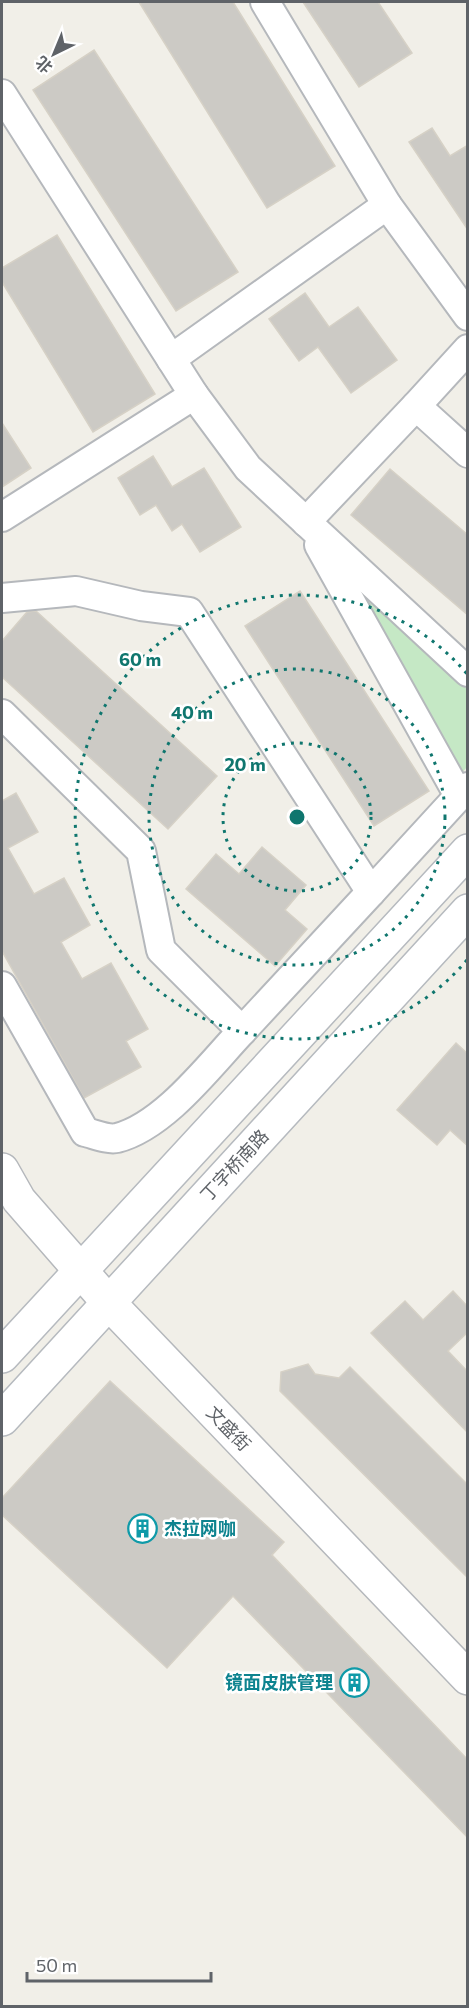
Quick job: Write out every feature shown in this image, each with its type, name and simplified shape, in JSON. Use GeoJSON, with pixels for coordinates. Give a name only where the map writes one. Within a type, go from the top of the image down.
{"type":"FeatureCollection","features":[{"type":"Feature","properties":{"kind":"main road"},"geometry":{"type":"LineString","coordinates":[[2,1356],[468,851]]}},
{"type":"Feature","properties":{"kind":"main road","name":"丁字桥南路"},"geometry":{"type":"LineString","coordinates":[[2,1419],[468,911]]}},
{"type":"Feature","properties":{"kind":"main road","name":"文盛街"},"geometry":{"type":"LineString","coordinates":[[2,1170],[19,1200],[108,1302],[468,1678]]}},
{"type":"Feature","properties":{"kind":"street"},"geometry":{"type":"LineString","coordinates":[[265,2],[387,205],[468,316]]}},
{"type":"Feature","properties":{"kind":"street"},"geometry":{"type":"LineString","coordinates":[[2,94],[194,395],[248,468],[468,672]]}},
{"type":"Feature","properties":{"kind":"street"},"geometry":{"type":"LineString","coordinates":[[171,359],[387,205]]}},
{"type":"Feature","properties":{"kind":"street"},"geometry":{"type":"LineString","coordinates":[[306,522],[468,349]]}},
{"type":"Feature","properties":{"kind":"street"},"geometry":{"type":"LineString","coordinates":[[2,517],[194,395]]}},
{"type":"Feature","properties":{"kind":"street"},"geometry":{"type":"LineString","coordinates":[[416,406],[468,453]]}},
{"type":"Feature","properties":{"kind":"street"},"geometry":{"type":"LineString","coordinates":[[2,986],[85,1132],[114,1139],[140,1129],[165,1111],[242,1031],[463,792],[306,522]]}},
{"type":"Feature","properties":{"kind":"street"},"geometry":{"type":"LineString","coordinates":[[2,598],[76,591],[141,606],[189,612],[371,892]]}},
{"type":"Feature","properties":{"kind":"street"},"geometry":{"type":"LineString","coordinates":[[2,714],[141,851],[161,950],[242,1031]]}},
{"type":"Feature","properties":{"kind":"green space"},"geometry":{"type":"Polygon","coordinates":[[[344,573],[467,689],[467,767],[460,775],[344,573]]]}},
{"type":"Feature","properties":{"kind":"building"},"geometry":{"type":"Polygon","coordinates":[[[139,2],[233,2],[335,166],[267,208],[139,2]]]}},
{"type":"Feature","properties":{"kind":"building"},"geometry":{"type":"Polygon","coordinates":[[[303,2],[378,2],[412,53],[359,87],[303,2]]]}},
{"type":"Feature","properties":{"kind":"building"},"geometry":{"type":"Polygon","coordinates":[[[94,50],[238,272],[176,311],[33,90],[94,50]]]}},
{"type":"Feature","properties":{"kind":"building"},"geometry":{"type":"Polygon","coordinates":[[[432,128],[450,156],[468,145],[468,230],[409,142],[432,128]]]}},
{"type":"Feature","properties":{"kind":"building"},"geometry":{"type":"Polygon","coordinates":[[[57,235],[155,394],[93,432],[2,282],[2,268],[57,235]]]}},
{"type":"Feature","properties":{"kind":"building"},"geometry":{"type":"Polygon","coordinates":[[[305,293],[329,327],[358,307],[397,360],[351,393],[318,347],[299,361],[269,319],[305,293]]]}},
{"type":"Feature","properties":{"kind":"building"},"geometry":{"type":"Polygon","coordinates":[[[2,423],[31,468],[2,487],[2,423]]]}},
{"type":"Feature","properties":{"kind":"building"},"geometry":{"type":"Polygon","coordinates":[[[153,456],[172,487],[204,468],[241,527],[200,552],[182,524],[172,531],[156,505],[140,515],[118,478],[153,456]]]}},
{"type":"Feature","properties":{"kind":"building"},"geometry":{"type":"Polygon","coordinates":[[[390,469],[468,535],[468,615],[351,515],[390,469]]]}},
{"type":"Feature","properties":{"kind":"building"},"geometry":{"type":"Polygon","coordinates":[[[300,591],[429,791],[374,826],[245,626],[300,591]]]}},
{"type":"Feature","properties":{"kind":"building"},"geometry":{"type":"Polygon","coordinates":[[[36,611],[217,776],[168,829],[2,677],[2,641],[27,612],[36,611]]]}},
{"type":"Feature","properties":{"kind":"building"},"geometry":{"type":"Polygon","coordinates":[[[16,793],[38,832],[8,848],[34,894],[64,878],[90,925],[61,942],[82,979],[111,963],[148,1029],[126,1041],[141,1067],[84,1098],[2,951],[2,801],[16,793]]]}},
{"type":"Feature","properties":{"kind":"building"},"geometry":{"type":"Polygon","coordinates":[[[262,847],[306,885],[285,910],[307,929],[275,966],[186,889],[216,854],[239,874],[262,847]]]}},
{"type":"Feature","properties":{"kind":"building"},"geometry":{"type":"Polygon","coordinates":[[[456,1043],[468,1054],[468,1146],[450,1130],[437,1145],[397,1110],[456,1043]]]}},
{"type":"Feature","properties":{"kind":"building"},"geometry":{"type":"Polygon","coordinates":[[[453,1291],[468,1307],[468,1332],[448,1351],[468,1372],[468,1433],[371,1333],[405,1301],[423,1320],[453,1291]]]}},
{"type":"Feature","properties":{"kind":"building"},"geometry":{"type":"Polygon","coordinates":[[[308,1364],[315,1374],[339,1378],[350,1367],[468,1485],[468,1578],[280,1391],[281,1372],[308,1364]]]}},
{"type":"Feature","properties":{"kind":"building","name":"杰拉网咖"},"geometry":{"type":"Polygon","coordinates":[[[110,1381],[284,1542],[272,1555],[468,1760],[468,1838],[233,1596],[167,1668],[2,1515],[2,1498],[110,1381]]]}},
{"type":"Feature","properties":{"kind":"place","name":"杰拉网咖"},"geometry":{"type":"Point","coordinates":[143,1528]}},
{"type":"Feature","properties":{"kind":"place","name":"镜面皮肤管理"},"geometry":{"type":"Point","coordinates":[354,1682]}}]}
